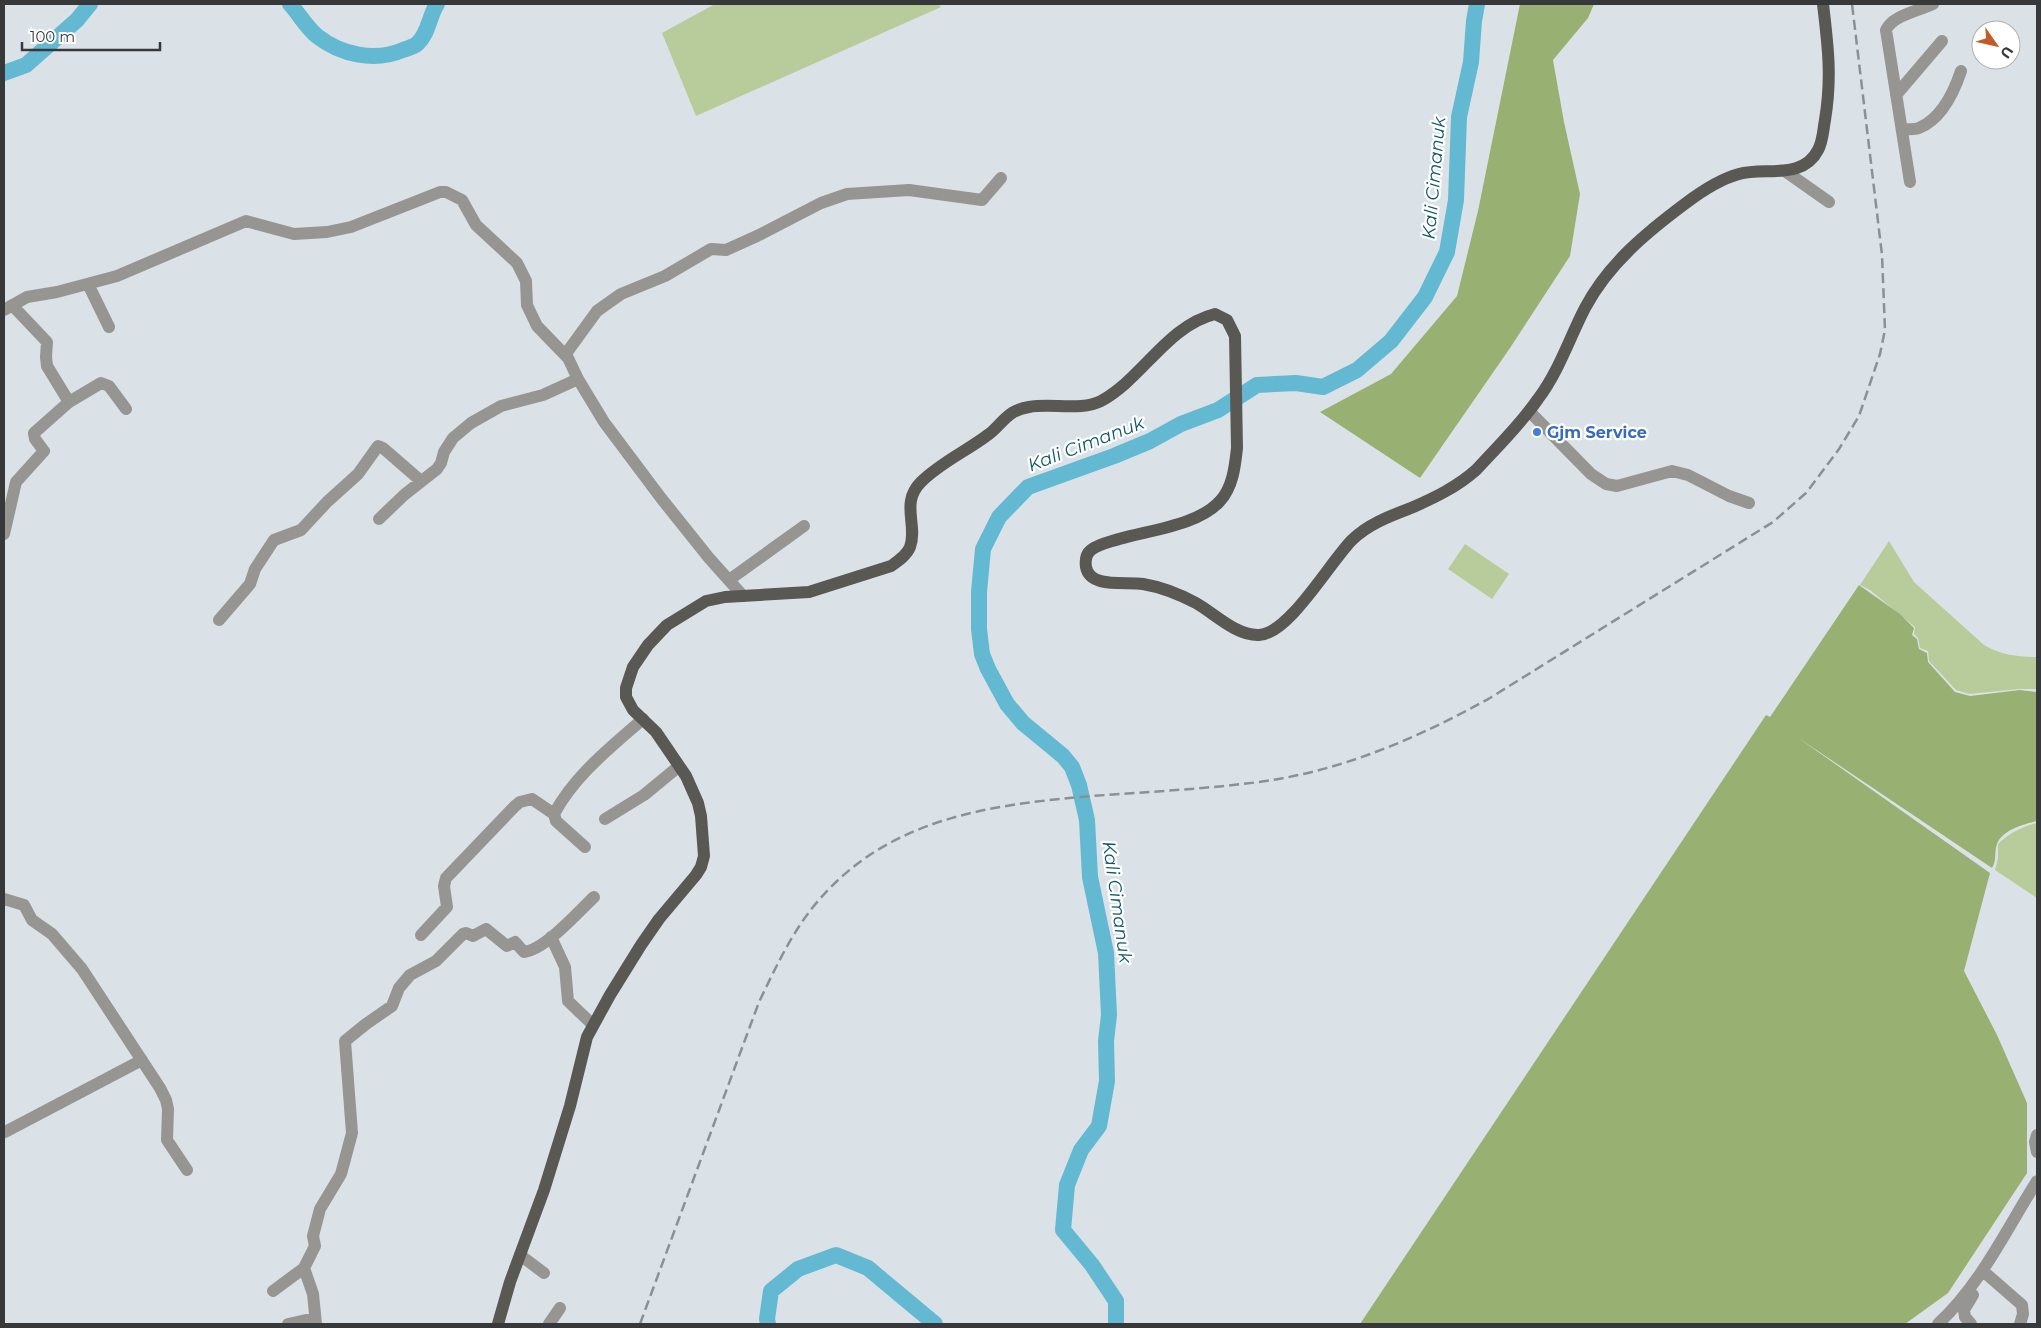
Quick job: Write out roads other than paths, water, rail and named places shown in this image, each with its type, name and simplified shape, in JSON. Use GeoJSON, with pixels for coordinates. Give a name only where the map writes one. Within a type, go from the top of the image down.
{"type":"FeatureCollection","features":[{"type":"Feature","properties":{"kind":"main road"},"geometry":{"type":"LineString","coordinates":[[498,1324],[505,1297],[544,1190],[570,1106],[587,1037],[610,994],[658,919],[701,867],[704,856],[701,816],[698,803],[686,776],[656,732],[633,710],[626,697],[626,688],[633,667],[648,644],[667,625],[706,601],[725,596],[809,592],[891,566],[910,547],[910,513],[914,490],[938,468],[990,434],[1010,414],[1020,409],[1047,405],[1080,406],[1101,401],[1145,366],[1176,335],[1205,317],[1215,314],[1227,320],[1235,336],[1237,448],[1229,488],[1213,507],[1199,517],[1176,525],[1105,543],[1090,550],[1085,560],[1087,570],[1092,576],[1103,582],[1141,584],[1171,592],[1194,602],[1238,630],[1258,636],[1267,634],[1277,628],[1293,613],[1358,533],[1367,527],[1442,493],[1464,481],[1476,470],[1529,411],[1559,366],[1585,308],[1593,295],[1624,255],[1647,233],[1717,183],[1754,171],[1785,171],[1803,165],[1812,158],[1818,151],[1822,141],[1830,87],[1830,64],[1823,4]]}},
{"type":"Feature","properties":{"kind":"street"},"geometry":{"type":"LineString","coordinates":[[1910,182],[1903,129],[1886,34],[1887,27],[1903,17],[1932,4]]}},
{"type":"Feature","properties":{"kind":"street"},"geometry":{"type":"LineString","coordinates":[[1896,95],[1942,41]]}},
{"type":"Feature","properties":{"kind":"street"},"geometry":{"type":"LineString","coordinates":[[1903,129],[1918,129],[1930,121],[1949,98],[1961,71]]}},
{"type":"Feature","properties":{"kind":"street"},"geometry":{"type":"LineString","coordinates":[[1785,171],[1829,202]]}},
{"type":"Feature","properties":{"kind":"street"},"geometry":{"type":"LineString","coordinates":[[566,355],[597,311],[621,294],[665,276],[711,249],[726,250],[821,203],[847,194],[909,190],[982,200],[1001,178]]}},
{"type":"Feature","properties":{"kind":"street"},"geometry":{"type":"LineString","coordinates":[[884,192],[897,180]]}},
{"type":"Feature","properties":{"kind":"street"},"geometry":{"type":"LineString","coordinates":[[70,402],[47,366],[47,342],[8,307],[27,297],[117,276],[246,221],[294,234],[327,232],[351,227],[440,192],[446,192],[462,200],[476,225],[517,264],[526,281],[528,305],[537,326],[566,355],[604,422],[655,490],[743,596]]}},
{"type":"Feature","properties":{"kind":"street"},"geometry":{"type":"LineString","coordinates":[[88,284],[109,327]]}},
{"type":"Feature","properties":{"kind":"street"},"geometry":{"type":"LineString","coordinates":[[379,519],[404,495],[438,469],[444,452],[453,438],[470,423],[501,406],[543,395],[578,379]]}},
{"type":"Feature","properties":{"kind":"street"},"geometry":{"type":"LineString","coordinates":[[4,534],[16,482],[44,451],[35,439],[34,434],[70,402],[101,383],[109,386],[126,409]]}},
{"type":"Feature","properties":{"kind":"street"},"geometry":{"type":"LineString","coordinates":[[1529,411],[1591,474],[1606,484],[1617,486],[1672,471],[1688,475],[1729,496],[1749,503]]}},
{"type":"Feature","properties":{"kind":"street"},"geometry":{"type":"LineString","coordinates":[[219,620],[250,584],[255,569],[274,540],[302,530],[327,502],[358,474],[378,446],[383,448],[421,481]]}},
{"type":"Feature","properties":{"kind":"street"},"geometry":{"type":"LineString","coordinates":[[728,580],[804,526]]}},
{"type":"Feature","properties":{"kind":"street"},"geometry":{"type":"LineString","coordinates":[[554,814],[574,784],[587,769],[643,719]]}},
{"type":"Feature","properties":{"kind":"street"},"geometry":{"type":"LineString","coordinates":[[605,819],[639,798],[678,766]]}},
{"type":"Feature","properties":{"kind":"street"},"geometry":{"type":"LineString","coordinates":[[421,935],[447,907],[444,886],[446,878],[520,802],[532,799],[554,814],[556,822],[585,847]]}},
{"type":"Feature","properties":{"kind":"street"},"geometry":{"type":"LineString","coordinates":[[273,1291],[304,1268],[315,1246],[313,1236],[320,1209],[341,1174],[352,1133],[346,1040],[392,1006],[401,985],[413,973],[436,961],[463,934],[466,933],[473,936],[486,929],[507,946],[515,942],[524,952],[532,951],[551,937],[594,897]]}},
{"type":"Feature","properties":{"kind":"street"},"geometry":{"type":"LineString","coordinates":[[4,899],[24,905],[32,920],[52,934],[82,968],[166,1100],[166,1140],[187,1170]]}},
{"type":"Feature","properties":{"kind":"street"},"geometry":{"type":"LineString","coordinates":[[551,937],[565,967],[568,1001],[593,1025]]}},
{"type":"Feature","properties":{"kind":"street"},"geometry":{"type":"LineString","coordinates":[[5,1132],[142,1060]]}},
{"type":"Feature","properties":{"kind":"street"},"geometry":{"type":"LineString","coordinates":[[2037,1135],[2035,1142],[2037,1152]]}},
{"type":"Feature","properties":{"kind":"street"},"geometry":{"type":"LineString","coordinates":[[1938,1324],[1950,1313],[1983,1271],[2037,1181]]}},
{"type":"Feature","properties":{"kind":"street"},"geometry":{"type":"LineString","coordinates":[[520,1255],[544,1272]]}},
{"type":"Feature","properties":{"kind":"street"},"geometry":{"type":"LineString","coordinates":[[288,1324],[315,1321],[313,1294],[304,1268]]}},
{"type":"Feature","properties":{"kind":"street"},"geometry":{"type":"LineString","coordinates":[[1983,1271],[2022,1306],[2023,1314],[2020,1324]]}},
{"type":"Feature","properties":{"kind":"street"},"geometry":{"type":"LineString","coordinates":[[1971,1324],[1965,1317],[1964,1310],[1973,1295],[1972,1283]]}},
{"type":"Feature","properties":{"kind":"street"},"geometry":{"type":"LineString","coordinates":[[549,1324],[560,1308]]}},
{"type":"Feature","properties":{"kind":"waterway","name":"Kali Cimanuk"},"geometry":{"type":"LineString","coordinates":[[4,73],[26,65],[77,20],[90,4]]}},
{"type":"Feature","properties":{"kind":"waterway","name":"Kali Cimanuk"},"geometry":{"type":"LineString","coordinates":[[290,4],[310,29],[326,43],[347,52],[370,56],[392,54],[416,45],[424,35],[437,4]]}},
{"type":"Feature","properties":{"kind":"waterway","name":"Kali Cimanuk"},"geometry":{"type":"LineString","coordinates":[[1116,1324],[1116,1301],[1092,1265],[1063,1230],[1067,1185],[1081,1150],[1099,1126],[1107,1081],[1106,1041],[1109,1015],[1106,953],[1090,877],[1087,820],[1079,785],[1072,767],[1063,756],[1023,723],[1007,704],[982,654],[979,629],[979,592],[983,549],[999,517],[1028,487],[1150,441],[1181,424],[1218,410],[1257,385],[1296,383],[1323,387],[1357,370],[1391,341],[1425,297],[1447,252],[1456,200],[1459,117],[1471,62],[1477,4]]}},
{"type":"Feature","properties":{"kind":"waterway","name":"Kali Cimanuk"},"geometry":{"type":"LineString","coordinates":[[768,1324],[771,1291],[798,1269],[836,1255],[868,1268],[935,1324]]}},
{"type":"Feature","properties":{"kind":"railway"},"geometry":{"type":"LineString","coordinates":[[640,1324],[759,1002],[771,977],[790,941],[813,907],[841,877],[872,854],[905,836],[939,822],[976,812],[1052,800],[1259,782],[1320,770],[1379,751],[1463,713],[1490,698],[1773,522],[1806,493],[1839,449],[1859,416],[1880,354],[1885,330],[1882,255],[1852,4]]}},
{"type":"Feature","properties":{"kind":"place","name":"Gjm Service"},"geometry":{"type":"Point","coordinates":[1537,432]}}]}
